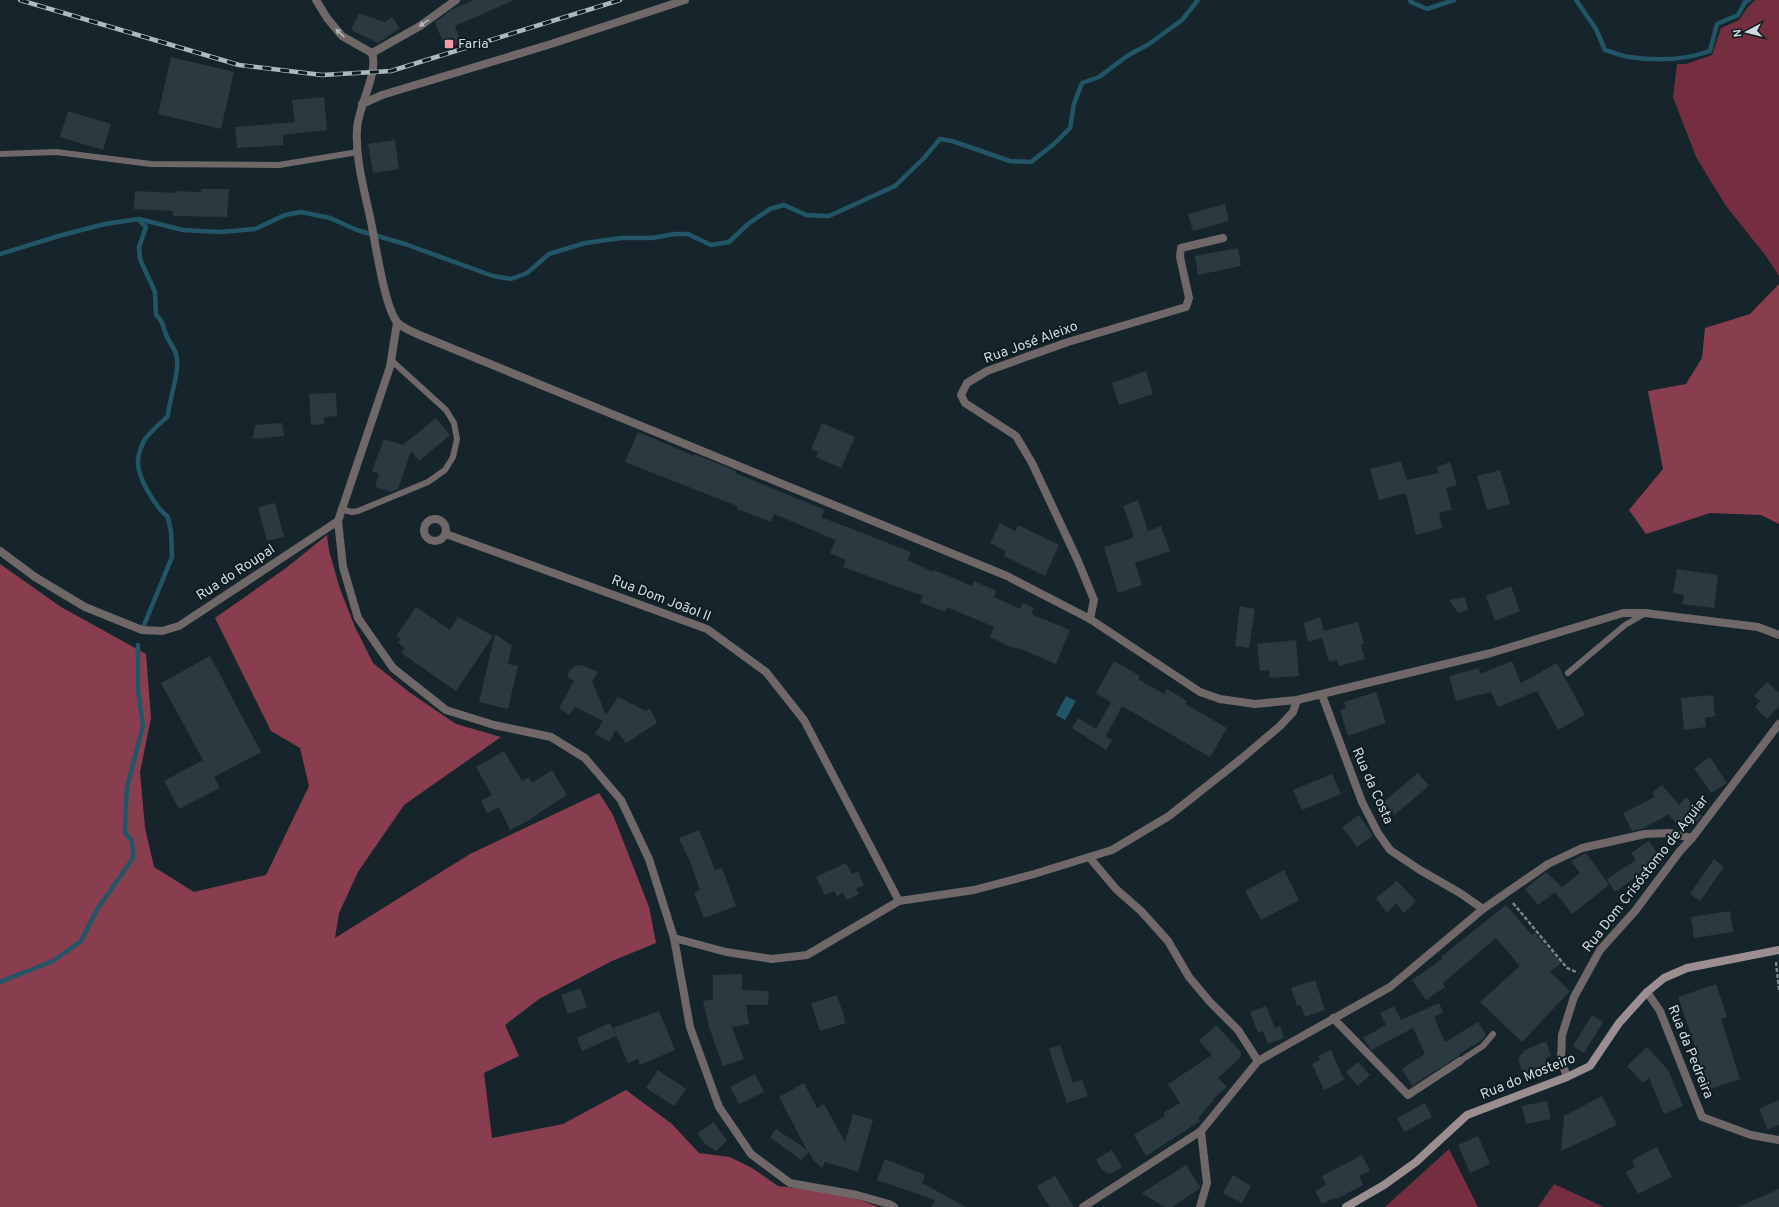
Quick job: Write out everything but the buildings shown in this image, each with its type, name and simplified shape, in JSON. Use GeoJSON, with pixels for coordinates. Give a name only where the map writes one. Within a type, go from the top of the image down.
{"type":"FeatureCollection","features":[{"type":"Feature","properties":{"kind":"main road","name":"Rua do Mosteiro"},"geometry":{"type":"LineString","coordinates":[[1346,1207],[1384,1185],[1416,1162],[1468,1115],[1567,1077],[1590,1066],[1620,1023],[1647,992],[1664,978],[1687,968],[1777,951]]}},
{"type":"Feature","properties":{"kind":"street"},"geometry":{"type":"LineString","coordinates":[[316,0],[330,22],[342,36],[372,54],[374,65],[362,104],[357,130],[358,152],[379,263],[391,312],[397,323],[417,334],[1008,576],[1090,619],[1200,692],[1220,700],[1255,704],[1297,700],[1491,653],[1623,613],[1645,613],[1758,627],[1779,634]]}},
{"type":"Feature","properties":{"kind":"street"},"geometry":{"type":"LineString","coordinates":[[372,54],[420,26],[456,0]]}},
{"type":"Feature","properties":{"kind":"street"},"geometry":{"type":"LineString","coordinates":[[362,104],[389,93],[551,44],[685,0]]}},
{"type":"Feature","properties":{"kind":"street","name":"Rua José Aleixo"},"geometry":{"type":"LineString","coordinates":[[1090,619],[1094,600],[1078,561],[1032,463],[1016,436],[965,403],[961,395],[967,383],[987,371],[1068,342],[1186,307],[1189,298],[1180,257],[1181,248],[1222,238]]}},
{"type":"Feature","properties":{"kind":"street"},"geometry":{"type":"LineString","coordinates":[[397,323],[391,360],[370,430],[338,521],[343,566],[358,618],[393,668],[446,710],[494,725],[551,737],[584,758],[621,800],[649,859],[674,938],[690,1027],[719,1107],[751,1154],[790,1183],[857,1195],[889,1204],[894,1207]]}},
{"type":"Feature","properties":{"kind":"street","name":"Rua do Roupal"},"geometry":{"type":"LineString","coordinates":[[0,551],[35,577],[85,607],[142,630],[162,631],[179,626],[338,521]]}},
{"type":"Feature","properties":{"kind":"street","name":"Rua Dom Joãol II"},"geometry":{"type":"LineString","coordinates":[[446,534],[707,629],[766,672],[804,720],[899,901]]}},
{"type":"Feature","properties":{"kind":"street","name":"Rua da Costa"},"geometry":{"type":"LineString","coordinates":[[1322,695],[1362,802],[1378,833],[1390,850],[1420,870],[1460,892],[1483,909]]}},
{"type":"Feature","properties":{"kind":"street"},"geometry":{"type":"LineString","coordinates":[[674,938],[726,952],[772,959],[807,955],[899,901],[974,890],[1112,850],[1169,816],[1241,759],[1280,726],[1293,712],[1297,700]]}},
{"type":"Feature","properties":{"kind":"street","name":"Rua Dom Crisóstomo de Aguiar"},"geometry":{"type":"LineString","coordinates":[[1567,1077],[1561,1060],[1562,1035],[1574,997],[1600,950],[1635,911],[1779,724]]}},
{"type":"Feature","properties":{"kind":"street"},"geometry":{"type":"LineString","coordinates":[[1083,1207],[1201,1131],[1258,1061],[1333,1018],[1390,988],[1483,909],[1548,864],[1582,848],[1645,834],[1669,833],[1692,838]]}},
{"type":"Feature","properties":{"kind":"street"},"geometry":{"type":"LineString","coordinates":[[1089,857],[1116,889],[1141,911],[1168,941],[1189,977],[1210,1002],[1238,1030],[1258,1061]]}},
{"type":"Feature","properties":{"kind":"street","name":"Rua da Pedreira"},"geometry":{"type":"LineString","coordinates":[[1647,992],[1660,1011],[1702,1117],[1751,1135],[1779,1140]]}},
{"type":"Feature","properties":{"kind":"street"},"geometry":{"type":"LineString","coordinates":[[1333,1018],[1408,1095],[1460,1061]]}},
{"type":"Feature","properties":{"kind":"street"},"geometry":{"type":"LineString","coordinates":[[1200,1207],[1207,1183],[1201,1131]]}},
{"type":"Feature","properties":{"kind":"lane"},"geometry":{"type":"LineString","coordinates":[[0,154],[56,152],[151,164],[279,165],[358,152]]}},
{"type":"Feature","properties":{"kind":"lane"},"geometry":{"type":"LineString","coordinates":[[341,509],[352,512],[358,511],[428,482],[445,470],[453,457],[457,439],[454,423],[446,410],[391,360]]}},
{"type":"Feature","properties":{"kind":"lane"},"geometry":{"type":"LineString","coordinates":[[1568,673],[1625,625],[1645,613]]}},
{"type":"Feature","properties":{"kind":"lane"},"geometry":{"type":"LineString","coordinates":[[1460,1061],[1483,1046],[1493,1034]]}},
{"type":"Feature","properties":{"kind":"path"},"geometry":{"type":"LineString","coordinates":[[1506,894],[1567,968],[1586,976]]}},
{"type":"Feature","properties":{"kind":"path"},"geometry":{"type":"LineString","coordinates":[[1777,951],[1779,990]]}},
{"type":"Feature","properties":{"kind":"shaded area"},"geometry":{"type":"Polygon","coordinates":[[[1755,0],[1779,0],[1779,276],[1766,256],[1726,206],[1696,157],[1673,97],[1677,64],[1686,64],[1712,55],[1721,28],[1739,20],[1747,8],[1755,0]]]}},
{"type":"Feature","properties":{"kind":"shaded area"},"geometry":{"type":"Polygon","coordinates":[[[1779,284],[1779,524],[1761,515],[1710,513],[1646,534],[1629,510],[1663,469],[1648,391],[1686,384],[1702,358],[1705,328],[1750,314],[1779,284]]]}},
{"type":"Feature","properties":{"kind":"shaded area"},"geometry":{"type":"Polygon","coordinates":[[[327,535],[329,551],[340,589],[355,627],[373,663],[409,692],[456,724],[501,737],[404,805],[358,872],[339,913],[335,938],[470,854],[599,793],[613,815],[649,907],[656,943],[612,961],[539,999],[505,1025],[519,1056],[484,1073],[492,1138],[563,1124],[626,1090],[672,1124],[699,1153],[730,1157],[752,1168],[778,1186],[805,1189],[857,1199],[879,1207],[0,1207],[0,564],[61,607],[146,654],[151,718],[140,772],[145,828],[154,867],[194,892],[266,875],[309,786],[300,748],[271,731],[215,618],[286,568],[327,535]]]}},
{"type":"Feature","properties":{"kind":"shaded area"},"geometry":{"type":"Polygon","coordinates":[[[1449,1149],[1478,1207],[1385,1207],[1449,1149]]]}},
{"type":"Feature","properties":{"kind":"shaded area"},"geometry":{"type":"Polygon","coordinates":[[[1554,1184],[1604,1207],[1538,1207],[1554,1184]]]}},
{"type":"Feature","properties":{"kind":"water"},"geometry":{"type":"Polygon","coordinates":[[[1066,696],[1076,701],[1065,720],[1056,715],[1066,696]]]}},
{"type":"Feature","properties":{"kind":"waterway"},"geometry":{"type":"LineString","coordinates":[[0,254],[62,235],[105,224],[139,219],[183,230],[221,232],[255,229],[285,215],[301,212],[330,218],[357,230],[405,244],[493,276],[511,279],[527,273],[549,254],[585,243],[621,238],[652,238],[675,234],[688,234],[711,245],[729,242],[748,224],[770,209],[784,205],[806,215],[829,216],[895,186],[924,158],[940,139],[952,141],[1010,161],[1031,162],[1054,144],[1070,128],[1074,104],[1082,83],[1099,77],[1127,56],[1149,44],[1182,20],[1198,0]]}},
{"type":"Feature","properties":{"kind":"waterway"},"geometry":{"type":"LineString","coordinates":[[1410,0],[1411,2],[1427,9],[1454,0]]}},
{"type":"Feature","properties":{"kind":"waterway"},"geometry":{"type":"LineString","coordinates":[[1576,0],[1596,29],[1605,50],[1623,56],[1650,59],[1681,58],[1710,51],[1717,24],[1738,15],[1745,2],[1749,0]]}},
{"type":"Feature","properties":{"kind":"waterway"},"geometry":{"type":"LineString","coordinates":[[139,220],[146,227],[139,247],[140,259],[155,292],[156,315],[162,322],[167,337],[176,354],[177,361],[176,376],[168,416],[146,438],[139,452],[138,458],[141,475],[148,492],[158,507],[168,517],[171,532],[172,557],[142,630]]}},
{"type":"Feature","properties":{"kind":"waterway"},"geometry":{"type":"LineString","coordinates":[[0,982],[53,961],[81,941],[96,911],[133,858],[132,841],[125,833],[125,822],[127,787],[143,726],[138,690],[138,645]]}},
{"type":"Feature","properties":{"kind":"railway"},"geometry":{"type":"LineString","coordinates":[[20,0],[239,65],[322,75],[391,71],[620,0]]}},
{"type":"Feature","properties":{"kind":"place","name":"Faria"},"geometry":{"type":"Point","coordinates":[449,44]}}]}
